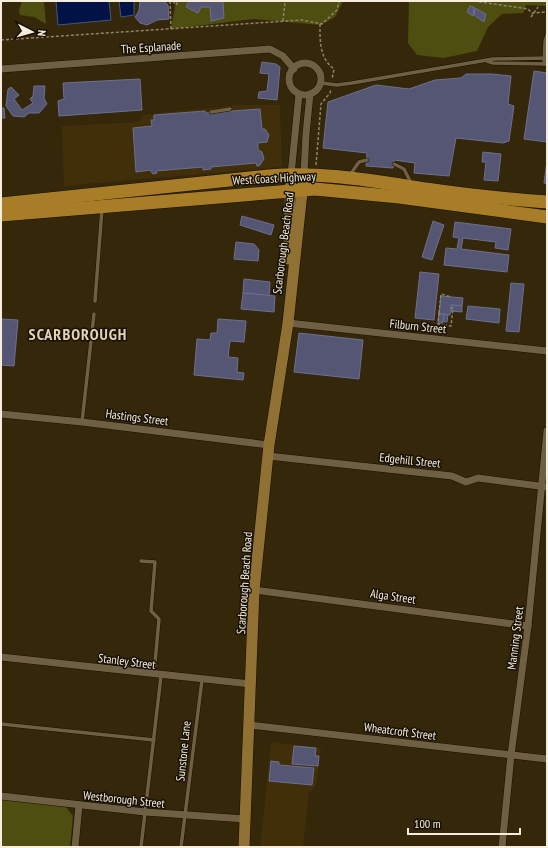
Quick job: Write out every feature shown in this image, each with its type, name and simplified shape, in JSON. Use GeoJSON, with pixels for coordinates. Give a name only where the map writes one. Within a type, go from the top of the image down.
{"type":"FeatureCollection","features":[{"type":"Feature","properties":{"kind":"highway","name":"West Coast Highway"},"geometry":{"type":"LineString","coordinates":[[1,204],[298,174],[348,178],[505,199],[547,202]]}},
{"type":"Feature","properties":{"kind":"highway","name":"West Coast Highway"},"geometry":{"type":"LineString","coordinates":[[1,215],[319,189],[399,197],[547,216]]}},
{"type":"Feature","properties":{"kind":"main road","name":"Scarborough Beach Road"},"geometry":{"type":"LineString","coordinates":[[244,847],[252,684],[254,590],[269,450],[288,323],[298,174]]}},
{"type":"Feature","properties":{"kind":"street","name":"The Esplanade"},"geometry":{"type":"LineString","coordinates":[[1,69],[270,49],[283,56],[294,69]]}},
{"type":"Feature","properties":{"kind":"street"},"geometry":{"type":"LineString","coordinates":[[302,64],[310,64],[320,74],[321,83],[317,90],[310,94],[299,94],[293,89],[290,83],[290,75],[294,69],[302,64]]}},
{"type":"Feature","properties":{"kind":"street","name":"Scarborough Beach Road"},"geometry":{"type":"LineString","coordinates":[[298,174],[299,94]]}},
{"type":"Feature","properties":{"kind":"street","name":"Scarborough Beach Road"},"geometry":{"type":"LineString","coordinates":[[298,174],[306,134],[310,94]]}},
{"type":"Feature","properties":{"kind":"street","name":"Filburn Street"},"geometry":{"type":"LineString","coordinates":[[288,323],[547,351]]}},
{"type":"Feature","properties":{"kind":"street","name":"Hastings Street"},"geometry":{"type":"LineString","coordinates":[[1,414],[82,422],[269,450]]}},
{"type":"Feature","properties":{"kind":"street","name":"Manning Street"},"geometry":{"type":"LineString","coordinates":[[502,847],[511,755],[544,486],[547,431]]}},
{"type":"Feature","properties":{"kind":"street","name":"Edgehill Street"},"geometry":{"type":"LineString","coordinates":[[269,450],[452,476],[466,482],[478,478],[544,486]]}},
{"type":"Feature","properties":{"kind":"street","name":"Alga Street"},"geometry":{"type":"LineString","coordinates":[[254,590],[528,626]]}},
{"type":"Feature","properties":{"kind":"street","name":"Stanley Street"},"geometry":{"type":"LineString","coordinates":[[1,657],[202,680],[252,684]]}},
{"type":"Feature","properties":{"kind":"street","name":"Wheatcroft Street"},"geometry":{"type":"LineString","coordinates":[[250,725],[547,759]]}},
{"type":"Feature","properties":{"kind":"street","name":"Westborough Street"},"geometry":{"type":"LineString","coordinates":[[1,796],[185,816],[245,819]]}},
{"type":"Feature","properties":{"kind":"street"},"geometry":{"type":"LineString","coordinates":[[75,847],[79,805]]}},
{"type":"Feature","properties":{"kind":"lane"},"geometry":{"type":"LineString","coordinates":[[487,61],[493,63],[546,64],[547,35]]}},
{"type":"Feature","properties":{"kind":"lane"},"geometry":{"type":"LineString","coordinates":[[321,83],[332,84],[503,58],[546,58]]}},
{"type":"Feature","properties":{"kind":"lane"},"geometry":{"type":"LineString","coordinates":[[211,112],[230,109]]}},
{"type":"Feature","properties":{"kind":"lane"},"geometry":{"type":"LineString","coordinates":[[348,178],[354,167],[359,162],[367,160]]}},
{"type":"Feature","properties":{"kind":"lane"},"geometry":{"type":"LineString","coordinates":[[394,164],[404,169],[412,187]]}},
{"type":"Feature","properties":{"kind":"lane"},"geometry":{"type":"LineString","coordinates":[[95,301],[102,230],[102,206]]}},
{"type":"Feature","properties":{"kind":"lane"},"geometry":{"type":"LineString","coordinates":[[82,422],[94,314]]}},
{"type":"Feature","properties":{"kind":"lane"},"geometry":{"type":"LineString","coordinates":[[141,560],[155,562],[151,611],[159,619],[154,740],[141,847]]}},
{"type":"Feature","properties":{"kind":"lane","name":"Sunstone Lane"},"geometry":{"type":"LineString","coordinates":[[182,847],[202,680]]}},
{"type":"Feature","properties":{"kind":"lane"},"geometry":{"type":"LineString","coordinates":[[1,724],[154,740]]}},
{"type":"Feature","properties":{"kind":"path"},"geometry":{"type":"LineString","coordinates":[[170,1],[171,29]]}},
{"type":"Feature","properties":{"kind":"path"},"geometry":{"type":"LineString","coordinates":[[174,1],[176,5],[178,1]]}},
{"type":"Feature","properties":{"kind":"path"},"geometry":{"type":"LineString","coordinates":[[283,21],[285,1]]}},
{"type":"Feature","properties":{"kind":"path"},"geometry":{"type":"LineString","coordinates":[[1,40],[302,20],[322,24],[337,10],[339,1]]}},
{"type":"Feature","properties":{"kind":"path"},"geometry":{"type":"LineString","coordinates":[[474,1],[528,9],[532,13],[547,12]]}},
{"type":"Feature","properties":{"kind":"path"},"geometry":{"type":"LineString","coordinates":[[531,17],[532,13],[538,9],[538,7]]}},
{"type":"Feature","properties":{"kind":"path"},"geometry":{"type":"LineString","coordinates":[[316,167],[321,104],[330,93],[334,69],[324,57],[320,41],[320,24]]}},
{"type":"Feature","properties":{"kind":"path"},"geometry":{"type":"LineString","coordinates":[[440,324],[438,324],[441,294],[451,297]]}},
{"type":"Feature","properties":{"kind":"path"},"geometry":{"type":"LineString","coordinates":[[439,331],[443,331],[444,325],[450,326],[453,308],[451,308]]}},
{"type":"Feature","properties":{"kind":"shaded area"},"geometry":{"type":"Polygon","coordinates":[[[22,1],[44,1],[46,24],[34,17],[20,15],[19,10],[22,1]]]}},
{"type":"Feature","properties":{"kind":"shaded area"},"geometry":{"type":"Polygon","coordinates":[[[56,1],[109,1],[111,20],[58,25],[56,1]]]}},
{"type":"Feature","properties":{"kind":"shaded area"},"geometry":{"type":"Polygon","coordinates":[[[119,1],[134,1],[134,15],[121,17],[119,1]]]}},
{"type":"Feature","properties":{"kind":"shaded area"},"geometry":{"type":"Polygon","coordinates":[[[176,1],[343,1],[335,17],[321,25],[253,19],[171,29],[176,1]]]}},
{"type":"Feature","properties":{"kind":"shaded area"},"geometry":{"type":"Polygon","coordinates":[[[409,1],[547,1],[547,6],[526,5],[523,13],[502,14],[488,27],[477,51],[444,58],[417,55],[408,43],[409,1]]]}},
{"type":"Feature","properties":{"kind":"shaded area"},"geometry":{"type":"Polygon","coordinates":[[[239,105],[280,105],[282,167],[64,186],[62,126],[138,122],[143,115],[239,105]]]}},
{"type":"Feature","properties":{"kind":"shaded area"},"geometry":{"type":"Polygon","coordinates":[[[271,742],[321,748],[316,786],[309,793],[303,847],[260,847],[271,742]]]}},
{"type":"Feature","properties":{"kind":"shaded area"},"geometry":{"type":"Polygon","coordinates":[[[1,798],[66,807],[73,816],[70,847],[1,847],[1,798]]]}},
{"type":"Feature","properties":{"kind":"building"},"geometry":{"type":"Polygon","coordinates":[[[140,1],[164,1],[168,5],[169,19],[157,20],[147,25],[140,23],[135,17],[139,11],[140,1]]]}},
{"type":"Feature","properties":{"kind":"building"},"geometry":{"type":"Polygon","coordinates":[[[189,1],[223,1],[224,18],[211,21],[210,7],[201,7],[198,13],[186,7],[189,1]]]}},
{"type":"Feature","properties":{"kind":"building"},"geometry":{"type":"Polygon","coordinates":[[[470,6],[474,7],[473,16],[467,12],[470,6]]]}},
{"type":"Feature","properties":{"kind":"building"},"geometry":{"type":"Polygon","coordinates":[[[475,8],[486,14],[484,22],[474,15],[475,8]]]}},
{"type":"Feature","properties":{"kind":"building"},"geometry":{"type":"Polygon","coordinates":[[[262,62],[276,64],[280,67],[277,100],[258,98],[259,92],[267,91],[269,74],[260,73],[262,62]]]}},
{"type":"Feature","properties":{"kind":"building"},"geometry":{"type":"Polygon","coordinates":[[[534,71],[547,73],[547,142],[524,139],[534,71]]]}},
{"type":"Feature","properties":{"kind":"building"},"geometry":{"type":"Polygon","coordinates":[[[466,74],[511,76],[508,104],[514,106],[509,141],[503,143],[456,138],[449,176],[414,173],[415,163],[394,160],[393,168],[366,166],[367,153],[323,148],[328,102],[376,85],[409,89],[435,80],[461,78],[466,74]]]}},
{"type":"Feature","properties":{"kind":"building"},"geometry":{"type":"Polygon","coordinates":[[[140,79],[142,110],[59,116],[58,101],[64,99],[63,83],[140,79]]]}},
{"type":"Feature","properties":{"kind":"building"},"geometry":{"type":"Polygon","coordinates":[[[34,86],[45,86],[44,98],[47,104],[39,113],[29,113],[24,117],[13,116],[6,106],[8,89],[11,87],[19,95],[14,99],[22,110],[33,103],[30,99],[33,96],[34,86]]]}},
{"type":"Feature","properties":{"kind":"building"},"geometry":{"type":"Polygon","coordinates":[[[1,108],[4,108],[5,118],[1,118],[1,108]]]}},
{"type":"Feature","properties":{"kind":"building"},"geometry":{"type":"Polygon","coordinates":[[[260,109],[262,129],[265,129],[269,135],[267,142],[258,143],[258,150],[262,152],[264,159],[259,166],[257,166],[256,163],[211,167],[211,169],[203,170],[203,167],[156,171],[157,173],[153,174],[150,170],[136,172],[133,128],[152,126],[151,120],[154,120],[154,115],[260,109]]]}},
{"type":"Feature","properties":{"kind":"building"},"geometry":{"type":"Polygon","coordinates":[[[483,152],[501,154],[498,181],[484,180],[486,162],[482,162],[483,152]]]}},
{"type":"Feature","properties":{"kind":"building"},"geometry":{"type":"Polygon","coordinates":[[[547,161],[547,184],[544,183],[547,161]]]}},
{"type":"Feature","properties":{"kind":"building"},"geometry":{"type":"Polygon","coordinates":[[[242,216],[274,225],[271,235],[240,225],[242,216]]]}},
{"type":"Feature","properties":{"kind":"building"},"geometry":{"type":"Polygon","coordinates":[[[433,221],[444,225],[432,260],[422,257],[433,221]]]}},
{"type":"Feature","properties":{"kind":"building"},"geometry":{"type":"Polygon","coordinates":[[[455,222],[511,229],[508,250],[495,248],[496,242],[463,238],[461,249],[509,255],[507,272],[444,265],[446,248],[457,249],[459,238],[453,237],[455,222]]]}},
{"type":"Feature","properties":{"kind":"building"},"geometry":{"type":"Polygon","coordinates":[[[236,242],[254,244],[259,250],[258,261],[234,259],[236,242]]]}},
{"type":"Feature","properties":{"kind":"building"},"geometry":{"type":"Polygon","coordinates":[[[420,272],[439,274],[434,320],[415,318],[420,272]]]}},
{"type":"Feature","properties":{"kind":"building"},"geometry":{"type":"Polygon","coordinates":[[[244,279],[270,282],[269,296],[243,293],[244,279]]]}},
{"type":"Feature","properties":{"kind":"building"},"geometry":{"type":"Polygon","coordinates":[[[511,283],[524,284],[519,332],[506,331],[511,283]]]}},
{"type":"Feature","properties":{"kind":"building"},"geometry":{"type":"Polygon","coordinates":[[[243,293],[275,296],[274,312],[241,309],[243,293]]]}},
{"type":"Feature","properties":{"kind":"building"},"geometry":{"type":"Polygon","coordinates":[[[441,296],[463,298],[462,306],[451,305],[450,315],[439,314],[441,296]]]}},
{"type":"Feature","properties":{"kind":"building"},"geometry":{"type":"Polygon","coordinates":[[[451,305],[462,306],[462,312],[451,311],[451,305]]]}},
{"type":"Feature","properties":{"kind":"building"},"geometry":{"type":"Polygon","coordinates":[[[468,306],[500,309],[499,323],[466,319],[468,306]]]}},
{"type":"Feature","properties":{"kind":"building"},"geometry":{"type":"Polygon","coordinates":[[[439,314],[444,314],[443,323],[438,323],[439,314]]]}},
{"type":"Feature","properties":{"kind":"building"},"geometry":{"type":"Polygon","coordinates":[[[444,314],[448,315],[447,322],[443,321],[444,314]]]}},
{"type":"Feature","properties":{"kind":"building"},"geometry":{"type":"Polygon","coordinates":[[[1,319],[18,320],[14,366],[1,365],[1,319]]]}},
{"type":"Feature","properties":{"kind":"building"},"geometry":{"type":"Polygon","coordinates":[[[218,319],[246,321],[244,342],[230,341],[228,357],[238,358],[237,372],[244,373],[243,380],[194,375],[197,339],[210,340],[211,333],[217,333],[218,319]]]}},
{"type":"Feature","properties":{"kind":"building"},"geometry":{"type":"Polygon","coordinates":[[[299,333],[363,340],[359,379],[294,372],[299,333]]]}},
{"type":"Feature","properties":{"kind":"building"},"geometry":{"type":"Polygon","coordinates":[[[294,746],[316,748],[315,756],[319,756],[318,766],[292,764],[294,746]]]}},
{"type":"Feature","properties":{"kind":"building"},"geometry":{"type":"Polygon","coordinates":[[[271,761],[279,762],[279,765],[314,768],[312,785],[269,781],[271,761]]]}},
{"type":"Feature","properties":{"kind":"district","name":"SCARBOROUGH"},"geometry":{"type":"Point","coordinates":[78,334]}}]}
